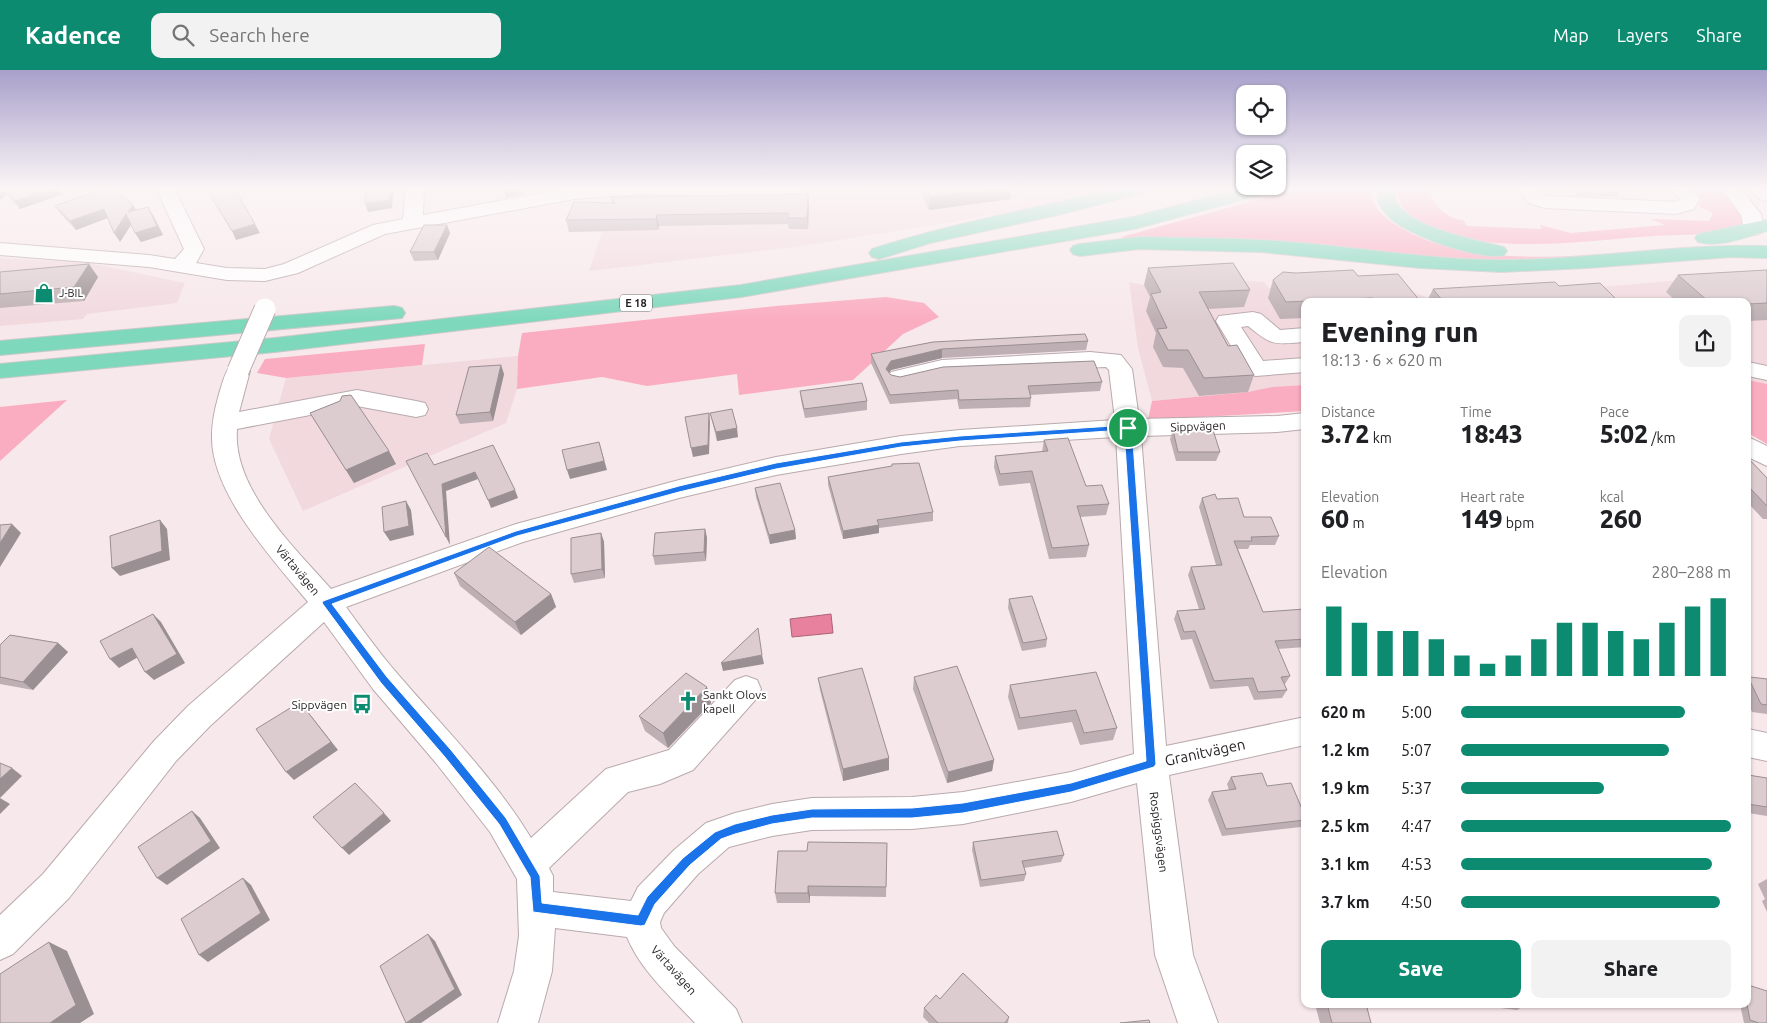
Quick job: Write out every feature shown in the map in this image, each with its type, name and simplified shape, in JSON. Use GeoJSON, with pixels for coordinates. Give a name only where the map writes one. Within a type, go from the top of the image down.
{"type":"FeatureCollection","features":[{"type":"Feature","properties":{"kind":"highway"},"geometry":{"type":"LineString","coordinates":[[859,260],[925,238],[950,232]]}},
{"type":"Feature","properties":{"kind":"highway","name":"E 18"},"geometry":{"type":"LineString","coordinates":[[0,348],[606,293],[859,260],[1007,232]]}},
{"type":"Feature","properties":{"kind":"highway","name":"E 18"},"geometry":{"type":"LineString","coordinates":[[0,371],[275,345],[741,291],[1079,232]]}},
{"type":"Feature","properties":{"kind":"highway"},"geometry":{"type":"LineString","coordinates":[[1431,232],[1451,242],[1487,251],[1560,253],[1737,232]]}},
{"type":"Feature","properties":{"kind":"highway"},"geometry":{"type":"LineString","coordinates":[[741,291],[1139,243],[1262,246],[1421,262],[1502,266],[1587,262],[1731,251],[1767,252]]}},
{"type":"Feature","properties":{"kind":"street"},"geometry":{"type":"LineString","coordinates":[[180,265],[190,256],[194,249],[186,232]]}},
{"type":"Feature","properties":{"kind":"street"},"geometry":{"type":"LineString","coordinates":[[2,251],[180,265],[248,276],[273,274],[291,269],[372,232]]}},
{"type":"Feature","properties":{"kind":"street","name":"Värtavägen"},"geometry":{"type":"LineString","coordinates":[[273,274],[272,286],[265,309],[238,371],[225,423],[224,437],[230,468],[244,498],[261,527],[326,603],[384,680],[448,753],[497,814],[535,876],[537,936],[533,971],[518,1023]]}},
{"type":"Feature","properties":{"kind":"street"},"geometry":{"type":"LineString","coordinates":[[1301,335],[1275,336],[1253,319],[1227,321],[1256,369],[1301,366]]}},
{"type":"Feature","properties":{"kind":"street","name":"Rospiggsvägen"},"geometry":{"type":"LineString","coordinates":[[899,377],[942,367],[1090,359],[1113,360],[1120,369],[1128,428],[1151,764],[1174,955],[1198,1023]]}},
{"type":"Feature","properties":{"kind":"street"},"geometry":{"type":"LineString","coordinates":[[1751,370],[1767,373]]}},
{"type":"Feature","properties":{"kind":"street"},"geometry":{"type":"LineString","coordinates":[[225,423],[357,398],[416,409]]}},
{"type":"Feature","properties":{"kind":"street","name":"Sippvägen"},"geometry":{"type":"LineString","coordinates":[[0,941],[56,886],[165,751],[199,716],[326,603],[516,534],[679,489],[776,466],[901,445],[952,439],[1128,428],[1277,424],[1301,421]]}},
{"type":"Feature","properties":{"kind":"street"},"geometry":{"type":"LineString","coordinates":[[1751,448],[1767,457]]}},
{"type":"Feature","properties":{"kind":"street"},"geometry":{"type":"LineString","coordinates":[[528,864],[618,780],[660,769],[681,760],[746,689]]}},
{"type":"Feature","properties":{"kind":"street","name":"Granitvägen"},"geometry":{"type":"LineString","coordinates":[[641,921],[651,900],[686,862],[718,835],[735,829],[772,820],[812,814],[912,813],[963,808],[1071,787],[1151,764],[1301,733]]}},
{"type":"Feature","properties":{"kind":"street"},"geometry":{"type":"LineString","coordinates":[[1751,744],[1767,747]]}},
{"type":"Feature","properties":{"kind":"street"},"geometry":{"type":"LineString","coordinates":[[536,908],[641,921]]}},
{"type":"Feature","properties":{"kind":"street","name":"Värtavägen"},"geometry":{"type":"LineString","coordinates":[[641,921],[645,937],[661,959],[722,1023]]}},
{"type":"Feature","properties":{"kind":"shaded area"},"geometry":{"type":"Polygon","coordinates":[[[602,232],[886,232],[802,246],[589,271],[602,232]]]}},
{"type":"Feature","properties":{"kind":"shaded area"},"geometry":{"type":"Polygon","coordinates":[[[1138,232],[1411,232],[1429,241],[1464,250],[1502,255],[1582,256],[1695,247],[1700,251],[1542,260],[1483,260],[1131,240],[1121,237],[1138,232]]]}},
{"type":"Feature","properties":{"kind":"shaded area"},"geometry":{"type":"Polygon","coordinates":[[[1443,232],[1715,232],[1528,244],[1478,241],[1443,232]]]}},
{"type":"Feature","properties":{"kind":"shaded area"},"geometry":{"type":"Polygon","coordinates":[[[0,258],[89,263],[185,283],[177,303],[87,314],[83,319],[0,326],[0,258]]]}},
{"type":"Feature","properties":{"kind":"shaded area"},"geometry":{"type":"Polygon","coordinates":[[[1767,273],[1767,384],[1751,381],[1751,298],[1467,298],[1767,273]]]}},
{"type":"Feature","properties":{"kind":"shaded area"},"geometry":{"type":"Polygon","coordinates":[[[1228,280],[1264,282],[1269,288],[1387,284],[1426,298],[1301,298],[1301,385],[1152,401],[1138,348],[1129,282],[1144,285],[1228,280]]]}},
{"type":"Feature","properties":{"kind":"shaded area"},"geometry":{"type":"Polygon","coordinates":[[[886,297],[924,303],[939,317],[903,334],[853,380],[739,395],[737,374],[647,386],[602,377],[517,389],[518,356],[522,333],[776,306],[886,297]]]}},
{"type":"Feature","properties":{"kind":"shaded area"},"geometry":{"type":"Polygon","coordinates":[[[425,344],[422,365],[286,378],[257,373],[265,359],[425,344]]]}},
{"type":"Feature","properties":{"kind":"shaded area"},"geometry":{"type":"Polygon","coordinates":[[[518,356],[517,389],[506,423],[303,511],[269,439],[286,378],[518,356]]]}},
{"type":"Feature","properties":{"kind":"shaded area"},"geometry":{"type":"Polygon","coordinates":[[[1751,381],[1767,384],[1767,444],[1751,435],[1751,381]]]}},
{"type":"Feature","properties":{"kind":"shaded area"},"geometry":{"type":"Polygon","coordinates":[[[1301,385],[1301,411],[1148,420],[1152,401],[1248,392],[1272,387],[1301,385]]]}},
{"type":"Feature","properties":{"kind":"shaded area"},"geometry":{"type":"Polygon","coordinates":[[[67,400],[0,461],[0,407],[67,400]]]}},
{"type":"Feature","properties":{"kind":"shaded area"},"geometry":{"type":"Polygon","coordinates":[[[831,614],[833,633],[792,637],[790,619],[831,614]]]}},
{"type":"Feature","properties":{"kind":"building"},"geometry":{"type":"Polygon","coordinates":[[[420,232],[443,232],[434,252],[410,252],[420,232]]]}},
{"type":"Feature","properties":{"kind":"building"},"geometry":{"type":"Polygon","coordinates":[[[1233,263],[1250,290],[1199,292],[1228,346],[1237,345],[1254,375],[1204,378],[1188,350],[1168,350],[1157,329],[1167,328],[1151,294],[1161,292],[1148,268],[1233,263]]]}},
{"type":"Feature","properties":{"kind":"building"},"geometry":{"type":"Polygon","coordinates":[[[89,264],[74,287],[0,294],[0,272],[89,264]]]}},
{"type":"Feature","properties":{"kind":"building"},"geometry":{"type":"Polygon","coordinates":[[[1353,270],[1358,276],[1398,274],[1418,298],[1301,298],[1301,301],[1286,302],[1273,280],[1283,272],[1353,270]]]}},
{"type":"Feature","properties":{"kind":"building"},"geometry":{"type":"Polygon","coordinates":[[[1767,270],[1767,303],[1751,304],[1751,298],[1705,298],[1678,275],[1767,270]]]}},
{"type":"Feature","properties":{"kind":"building"},"geometry":{"type":"Polygon","coordinates":[[[1555,282],[1559,286],[1600,283],[1615,298],[1440,298],[1433,289],[1555,282]]]}},
{"type":"Feature","properties":{"kind":"building"},"geometry":{"type":"Polygon","coordinates":[[[1085,334],[1088,341],[942,349],[891,361],[886,369],[891,375],[900,377],[943,367],[1094,361],[1102,382],[1028,386],[1031,398],[959,400],[958,390],[890,395],[871,354],[933,342],[1085,334]]]}},
{"type":"Feature","properties":{"kind":"building"},"geometry":{"type":"Polygon","coordinates":[[[501,365],[490,412],[456,415],[469,367],[501,365]]]}},
{"type":"Feature","properties":{"kind":"building"},"geometry":{"type":"Polygon","coordinates":[[[862,383],[867,401],[804,409],[800,391],[862,383]]]}},
{"type":"Feature","properties":{"kind":"building"},"geometry":{"type":"Polygon","coordinates":[[[351,395],[389,451],[346,470],[310,413],[340,401],[342,396],[351,395]]]}},
{"type":"Feature","properties":{"kind":"building"},"geometry":{"type":"Polygon","coordinates":[[[732,409],[737,428],[716,432],[710,413],[732,409]]]}},
{"type":"Feature","properties":{"kind":"building"},"geometry":{"type":"Polygon","coordinates":[[[709,413],[708,445],[691,448],[685,417],[709,413]]]}},
{"type":"Feature","properties":{"kind":"building"},"geometry":{"type":"Polygon","coordinates":[[[1173,430],[1213,430],[1220,452],[1178,452],[1173,430]]]}},
{"type":"Feature","properties":{"kind":"building"},"geometry":{"type":"Polygon","coordinates":[[[1068,438],[1086,486],[1102,485],[1109,504],[1077,506],[1089,545],[1052,548],[1032,471],[1000,474],[995,456],[1048,451],[1044,440],[1068,438]]]}},
{"type":"Feature","properties":{"kind":"building"},"geometry":{"type":"Polygon","coordinates":[[[599,442],[604,461],[567,470],[562,450],[599,442]]]}},
{"type":"Feature","properties":{"kind":"building"},"geometry":{"type":"Polygon","coordinates":[[[493,445],[515,490],[488,500],[475,472],[442,484],[446,537],[406,461],[427,453],[434,465],[493,445]]]}},
{"type":"Feature","properties":{"kind":"building"},"geometry":{"type":"Polygon","coordinates":[[[1751,461],[1767,478],[1767,506],[1751,489],[1751,461]]]}},
{"type":"Feature","properties":{"kind":"building"},"geometry":{"type":"Polygon","coordinates":[[[919,463],[933,512],[877,520],[879,525],[843,531],[828,477],[892,466],[892,464],[919,463]]]}},
{"type":"Feature","properties":{"kind":"building"},"geometry":{"type":"Polygon","coordinates":[[[780,483],[795,530],[769,535],[755,488],[780,483]]]}},
{"type":"Feature","properties":{"kind":"building"},"geometry":{"type":"Polygon","coordinates":[[[1215,494],[1217,499],[1238,498],[1244,517],[1271,517],[1279,536],[1251,537],[1252,541],[1234,541],[1263,612],[1301,609],[1301,639],[1275,641],[1290,676],[1281,677],[1287,690],[1258,692],[1253,678],[1214,681],[1195,631],[1184,632],[1177,611],[1205,609],[1191,567],[1222,565],[1202,498],[1215,494]]]}},
{"type":"Feature","properties":{"kind":"building"},"geometry":{"type":"Polygon","coordinates":[[[406,501],[409,526],[384,532],[382,507],[406,501]]]}},
{"type":"Feature","properties":{"kind":"building"},"geometry":{"type":"Polygon","coordinates":[[[160,520],[162,551],[112,568],[110,536],[160,520]]]}},
{"type":"Feature","properties":{"kind":"building"},"geometry":{"type":"Polygon","coordinates":[[[12,524],[0,543],[0,525],[12,524]]]}},
{"type":"Feature","properties":{"kind":"building"},"geometry":{"type":"Polygon","coordinates":[[[705,529],[704,552],[653,556],[655,533],[705,529]]]}},
{"type":"Feature","properties":{"kind":"building"},"geometry":{"type":"Polygon","coordinates":[[[601,533],[602,569],[571,574],[571,538],[601,533]]]}},
{"type":"Feature","properties":{"kind":"building"},"geometry":{"type":"Polygon","coordinates":[[[489,547],[551,594],[515,622],[454,573],[489,547]]]}},
{"type":"Feature","properties":{"kind":"building"},"geometry":{"type":"Polygon","coordinates":[[[1032,596],[1047,639],[1023,643],[1009,599],[1032,596]]]}},
{"type":"Feature","properties":{"kind":"building"},"geometry":{"type":"Polygon","coordinates":[[[153,614],[177,654],[145,672],[132,648],[110,659],[100,641],[153,614]]]}},
{"type":"Feature","properties":{"kind":"building"},"geometry":{"type":"Polygon","coordinates":[[[758,628],[762,655],[721,663],[758,628]]]}},
{"type":"Feature","properties":{"kind":"building"},"geometry":{"type":"Polygon","coordinates":[[[10,635],[58,643],[23,682],[0,677],[0,645],[10,635]]]}},
{"type":"Feature","properties":{"kind":"building"},"geometry":{"type":"Polygon","coordinates":[[[957,666],[994,760],[948,772],[914,677],[957,666]]]}},
{"type":"Feature","properties":{"kind":"building"},"geometry":{"type":"Polygon","coordinates":[[[862,668],[889,758],[843,769],[818,678],[862,668]]]}},
{"type":"Feature","properties":{"kind":"building"},"geometry":{"type":"Polygon","coordinates":[[[1096,672],[1117,728],[1084,733],[1076,710],[1020,718],[1010,685],[1096,672]]]}},
{"type":"Feature","properties":{"kind":"building"},"geometry":{"type":"Polygon","coordinates":[[[686,673],[707,687],[663,733],[639,716],[686,673]]]}},
{"type":"Feature","properties":{"kind":"building"},"geometry":{"type":"Polygon","coordinates":[[[1751,677],[1767,679],[1767,705],[1761,704],[1751,683],[1751,677]]]}},
{"type":"Feature","properties":{"kind":"building"},"geometry":{"type":"Polygon","coordinates":[[[300,702],[331,742],[286,772],[256,729],[300,702]]]}},
{"type":"Feature","properties":{"kind":"building"},"geometry":{"type":"Polygon","coordinates":[[[0,763],[12,768],[0,779],[0,763]]]}},
{"type":"Feature","properties":{"kind":"building"},"geometry":{"type":"Polygon","coordinates":[[[1262,773],[1267,786],[1291,783],[1301,807],[1301,820],[1226,829],[1212,792],[1236,789],[1231,777],[1262,773]]]}},
{"type":"Feature","properties":{"kind":"building"},"geometry":{"type":"Polygon","coordinates":[[[1751,775],[1767,778],[1767,807],[1751,804],[1751,775]]]}},
{"type":"Feature","properties":{"kind":"building"},"geometry":{"type":"Polygon","coordinates":[[[355,783],[384,813],[342,848],[313,817],[355,783]]]}},
{"type":"Feature","properties":{"kind":"building"},"geometry":{"type":"Polygon","coordinates":[[[192,811],[211,841],[157,878],[138,847],[192,811]]]}},
{"type":"Feature","properties":{"kind":"building"},"geometry":{"type":"Polygon","coordinates":[[[1057,831],[1064,855],[1022,861],[1026,874],[981,880],[973,842],[1057,831]]]}},
{"type":"Feature","properties":{"kind":"building"},"geometry":{"type":"Polygon","coordinates":[[[808,842],[887,843],[886,887],[808,886],[808,893],[775,893],[778,851],[807,851],[808,842]]]}},
{"type":"Feature","properties":{"kind":"building"},"geometry":{"type":"Polygon","coordinates":[[[243,878],[261,913],[199,955],[181,919],[243,878]]]}},
{"type":"Feature","properties":{"kind":"building"},"geometry":{"type":"Polygon","coordinates":[[[428,934],[455,989],[406,1023],[380,966],[428,934]]]}},
{"type":"Feature","properties":{"kind":"building"},"geometry":{"type":"Polygon","coordinates":[[[49,942],[76,1005],[50,1023],[0,1023],[0,974],[49,942]]]}},
{"type":"Feature","properties":{"kind":"building"},"geometry":{"type":"Polygon","coordinates":[[[963,973],[1009,1017],[1005,1023],[938,1023],[924,1008],[936,995],[940,999],[963,973]]]}},
{"type":"Feature","properties":{"kind":"building"},"geometry":{"type":"Polygon","coordinates":[[[1751,986],[1767,991],[1767,1023],[1750,1020],[1748,1008],[1751,1008],[1751,986]]]}},
{"type":"Feature","properties":{"kind":"building"},"geometry":{"type":"Polygon","coordinates":[[[1328,1008],[1367,1008],[1371,1023],[1332,1023],[1328,1008]]]}},
{"type":"Feature","properties":{"kind":"building"},"geometry":{"type":"Polygon","coordinates":[[[1149,1020],[1150,1023],[1120,1023],[1149,1020]]]}},
{"type":"Feature","properties":{"kind":"place","name":"J-BIL"},"geometry":{"type":"Point","coordinates":[44,293]}},
{"type":"Feature","properties":{"kind":"place","name":"Sankt Olovs kapell"},"geometry":{"type":"Point","coordinates":[688,701]}},
{"type":"Feature","properties":{"kind":"place","name":"Sippvägen"},"geometry":{"type":"Point","coordinates":[362,704]}},
{"type":"Feature","properties":{"kind":"route"},"geometry":{"type":"LineString","coordinates":[[1128,428],[1151,764],[1071,787],[963,808],[912,813],[812,814],[772,820],[735,829],[718,835],[686,862],[651,900],[641,921],[536,908],[535,876],[502,821],[448,753],[384,680],[326,603],[487,543],[555,522],[679,489],[776,466],[901,445],[960,438],[1128,428]]}}]}
